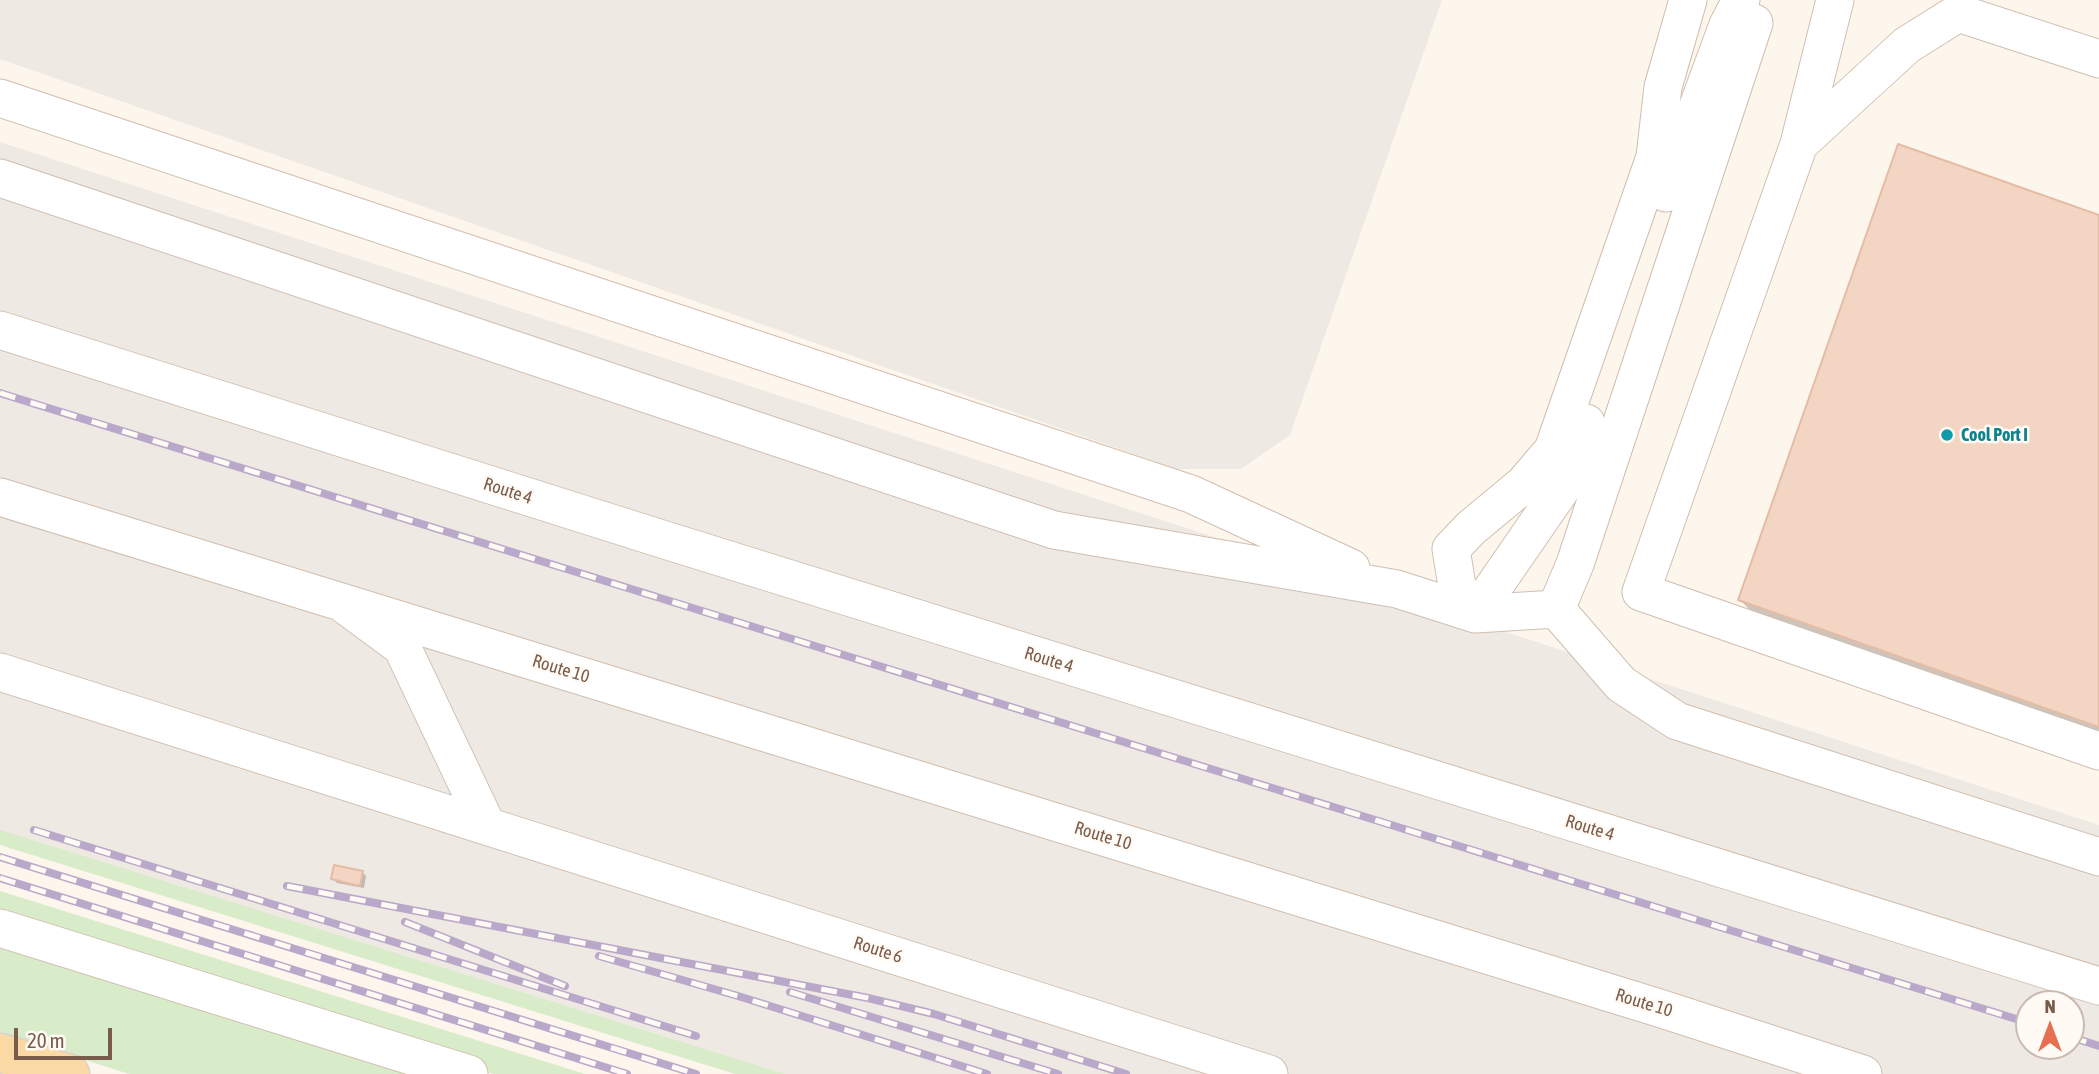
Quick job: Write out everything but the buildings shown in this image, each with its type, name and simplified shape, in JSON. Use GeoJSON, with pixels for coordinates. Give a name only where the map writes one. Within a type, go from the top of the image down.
{"type":"FeatureCollection","features":[{"type":"Feature","properties":{"kind":"main road"},"geometry":{"type":"LineString","coordinates":[[0,1053],[70,1074]]}},
{"type":"Feature","properties":{"kind":"lane"},"geometry":{"type":"LineString","coordinates":[[1475,614],[1457,586],[1451,549],[1471,528],[1524,484],[1553,450],[1655,158],[1663,87],[1688,0]]}},
{"type":"Feature","properties":{"kind":"lane"},"geometry":{"type":"LineString","coordinates":[[1475,614],[1566,482],[1691,123],[1728,25],[1741,0]]}},
{"type":"Feature","properties":{"kind":"lane"},"geometry":{"type":"LineString","coordinates":[[1556,609],[1584,538],[1761,0]]}},
{"type":"Feature","properties":{"kind":"lane"},"geometry":{"type":"LineString","coordinates":[[1835,0],[1799,144],[1641,592],[2099,751]]}},
{"type":"Feature","properties":{"kind":"lane"},"geometry":{"type":"LineString","coordinates":[[1799,144],[1907,45],[1958,13],[2099,59]]}},
{"type":"Feature","properties":{"kind":"lane"},"geometry":{"type":"LineString","coordinates":[[0,98],[1191,494],[1397,589],[1475,614],[1556,609]]}},
{"type":"Feature","properties":{"kind":"lane"},"geometry":{"type":"LineString","coordinates":[[0,178],[1054,530],[1397,589]]}},
{"type":"Feature","properties":{"kind":"lane","name":"Route 4"},"geometry":{"type":"LineString","coordinates":[[0,330],[705,553],[2099,986]]}},
{"type":"Feature","properties":{"kind":"lane","name":"Route 10"},"geometry":{"type":"LineString","coordinates":[[0,497],[1659,1008],[1863,1074]]}},
{"type":"Feature","properties":{"kind":"lane"},"geometry":{"type":"LineString","coordinates":[[341,602],[402,647],[487,826]]}},
{"type":"Feature","properties":{"kind":"lane"},"geometry":{"type":"LineString","coordinates":[[1556,609],[1621,684],[1677,721],[2099,857]]}},
{"type":"Feature","properties":{"kind":"lane","name":"Route 6"},"geometry":{"type":"LineString","coordinates":[[0,672],[1269,1074]]}},
{"type":"Feature","properties":{"kind":"lane"},"geometry":{"type":"LineString","coordinates":[[0,928],[470,1074]]}},
{"type":"Feature","properties":{"kind":"shaded area"},"geometry":{"type":"Polygon","coordinates":[[[0,0],[1442,0],[1290,435],[1241,469],[1177,469],[0,59],[0,0]]]}},
{"type":"Feature","properties":{"kind":"shaded area"},"geometry":{"type":"Polygon","coordinates":[[[0,142],[2099,825],[2099,1074],[770,1074],[0,834],[0,142]]]}},
{"type":"Feature","properties":{"kind":"green space"},"geometry":{"type":"Polygon","coordinates":[[[0,830],[785,1074],[735,1074],[0,845],[0,830]]]}},
{"type":"Feature","properties":{"kind":"green space"},"geometry":{"type":"Polygon","coordinates":[[[0,891],[585,1074],[493,1074],[0,920],[0,891]]]}},
{"type":"Feature","properties":{"kind":"green space"},"geometry":{"type":"Polygon","coordinates":[[[0,936],[446,1074],[129,1074],[0,1033],[0,936]]]}},
{"type":"Feature","properties":{"kind":"railway"},"geometry":{"type":"LineString","coordinates":[[0,393],[2015,1019]]}},
{"type":"Feature","properties":{"kind":"railway"},"geometry":{"type":"LineString","coordinates":[[34,830],[696,1036]]}},
{"type":"Feature","properties":{"kind":"railway"},"geometry":{"type":"LineString","coordinates":[[0,857],[696,1074]]}},
{"type":"Feature","properties":{"kind":"railway"},"geometry":{"type":"LineString","coordinates":[[0,878],[627,1074]]}},
{"type":"Feature","properties":{"kind":"railway"},"geometry":{"type":"LineString","coordinates":[[287,886],[868,998],[934,1014],[1126,1074]]}},
{"type":"Feature","properties":{"kind":"railway"},"geometry":{"type":"LineString","coordinates":[[405,922],[565,986]]}},
{"type":"Feature","properties":{"kind":"railway"},"geometry":{"type":"LineString","coordinates":[[599,956],[738,996],[987,1074]]}},
{"type":"Feature","properties":{"kind":"railway"},"geometry":{"type":"LineString","coordinates":[[790,992],[1058,1074]]}},
{"type":"Feature","properties":{"kind":"railway"},"geometry":{"type":"LineString","coordinates":[[2085,1042],[2099,1046]]}},
{"type":"Feature","properties":{"kind":"place","name":"Cool Port I"},"geometry":{"type":"Point","coordinates":[1947,435]}}]}
